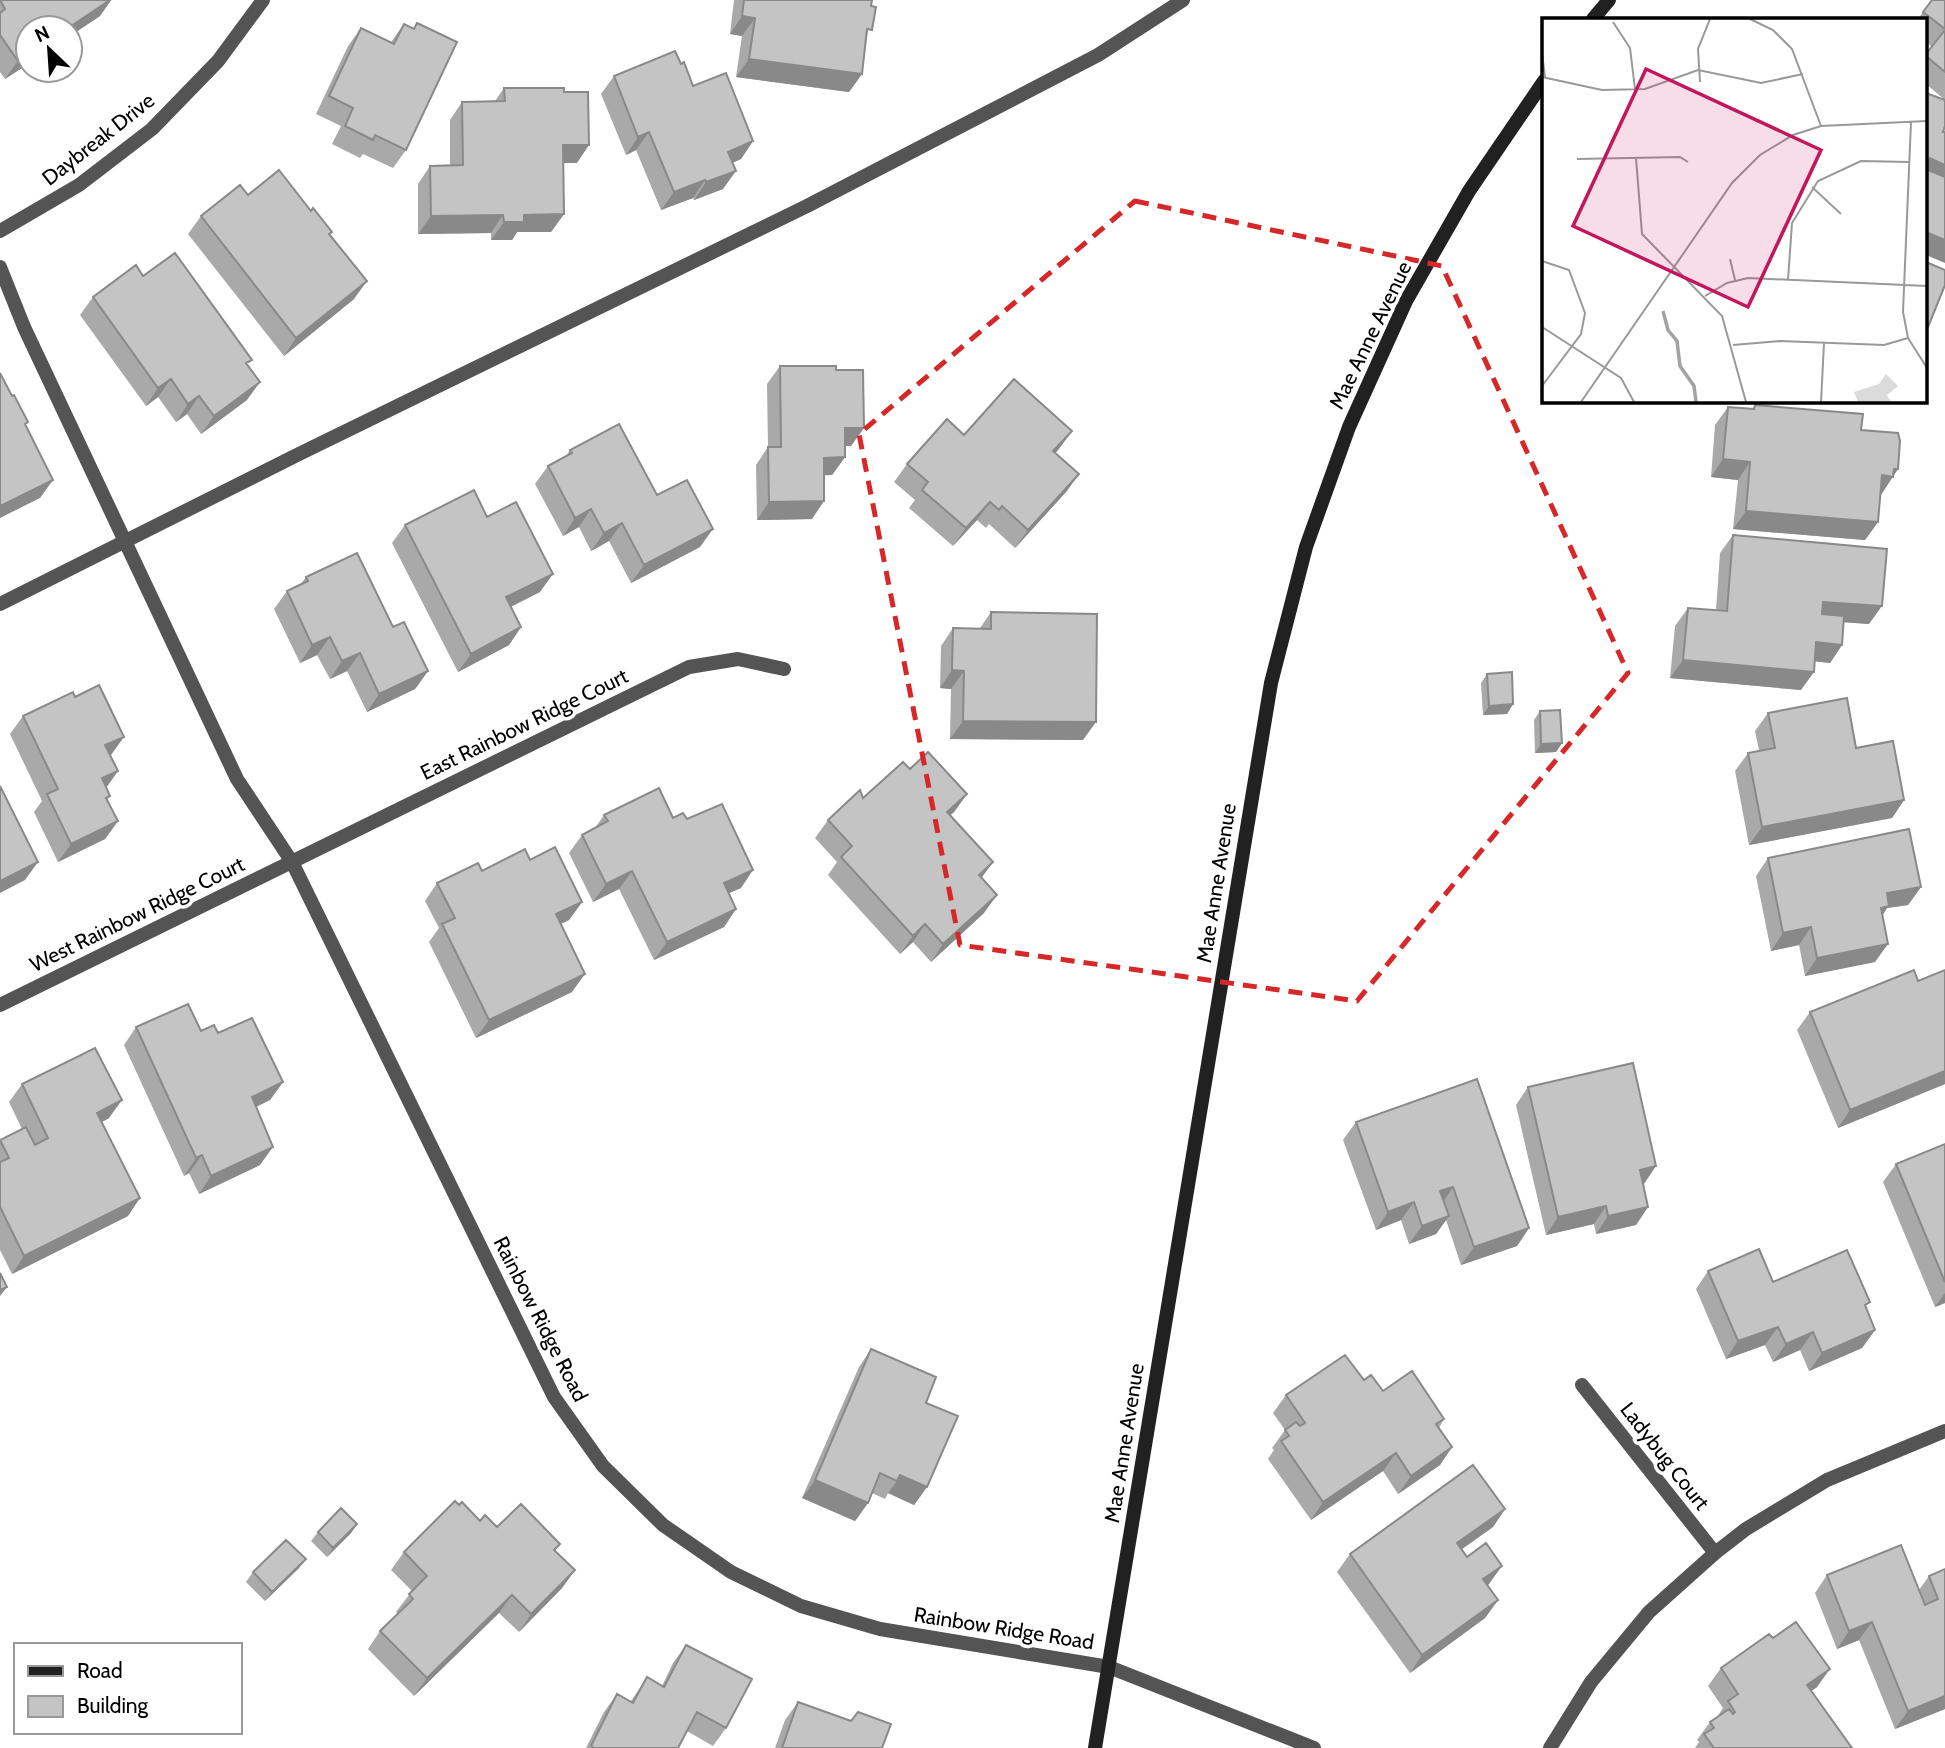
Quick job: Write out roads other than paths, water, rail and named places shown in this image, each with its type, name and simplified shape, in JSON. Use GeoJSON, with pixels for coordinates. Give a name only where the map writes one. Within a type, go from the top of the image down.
{"type":"FeatureCollection","features":[{"type":"Feature","properties":{"kind":"main road"},"geometry":{"type":"LineString","coordinates":[[1594,18],[1609,0]]}},
{"type":"Feature","properties":{"kind":"main road","name":"Mae Anne Avenue"},"geometry":{"type":"LineString","coordinates":[[1095,1748],[1271,683],[1306,547],[1349,427],[1406,301],[1468,191],[1542,84]]}},
{"type":"Feature","properties":{"kind":"street","name":"Daybreak Drive"},"geometry":{"type":"LineString","coordinates":[[0,231],[79,185],[152,129],[218,61],[263,0]]}},
{"type":"Feature","properties":{"kind":"street"},"geometry":{"type":"LineString","coordinates":[[0,604],[869,174],[1098,55],[1183,0]]}},
{"type":"Feature","properties":{"kind":"street","name":"Rainbow Ridge Road"},"geometry":{"type":"LineString","coordinates":[[0,267],[24,327],[237,779],[292,862],[554,1396],[603,1466],[654,1517],[731,1572],[801,1606],[880,1629],[1109,1667],[1314,1748]]}},
{"type":"Feature","properties":{"kind":"street","name":"East Rainbow Ridge Court"},"geometry":{"type":"LineString","coordinates":[[292,862],[689,667],[738,659],[784,669]]}},
{"type":"Feature","properties":{"kind":"street","name":"West Rainbow Ridge Court"},"geometry":{"type":"LineString","coordinates":[[0,1004],[292,862]]}},
{"type":"Feature","properties":{"kind":"street","name":"Ladybug Court"},"geometry":{"type":"LineString","coordinates":[[1581,1385],[1715,1553]]}},
{"type":"Feature","properties":{"kind":"street"},"geometry":{"type":"LineString","coordinates":[[1550,1748],[1591,1682],[1649,1612],[1715,1553],[1746,1529],[1828,1480],[1945,1431]]}}]}
